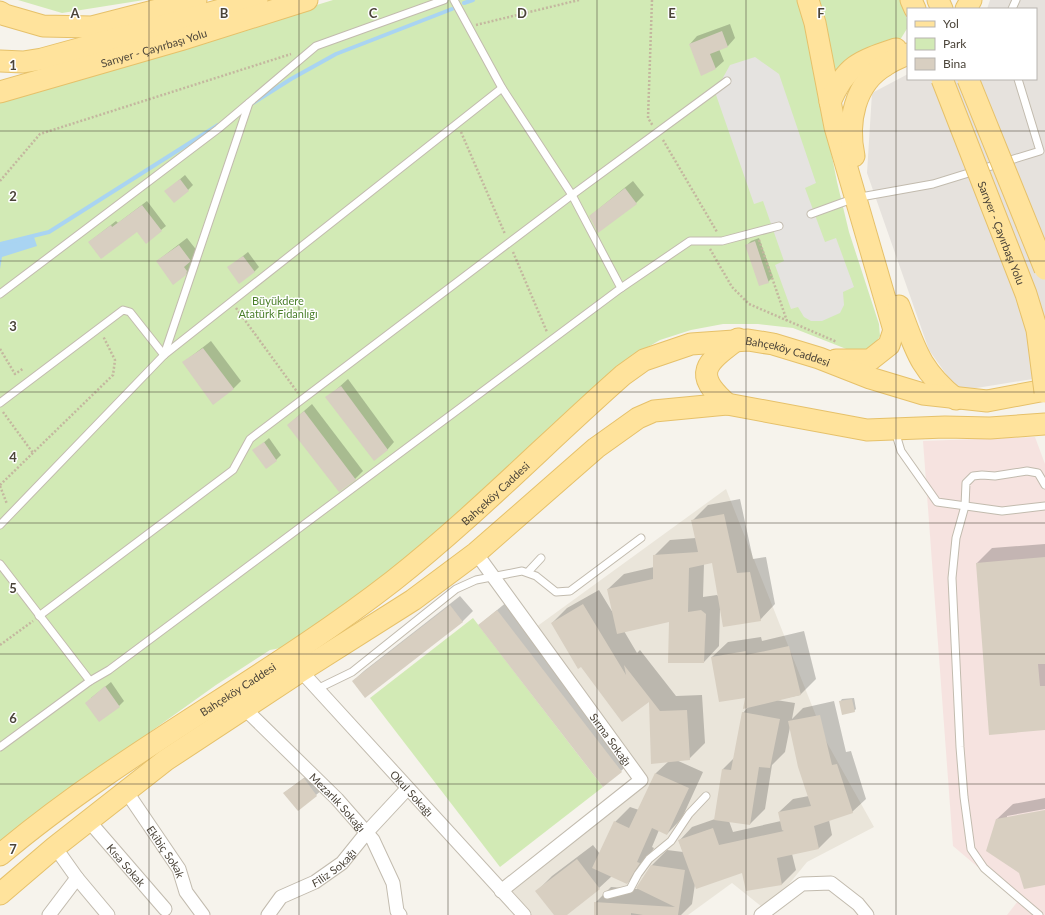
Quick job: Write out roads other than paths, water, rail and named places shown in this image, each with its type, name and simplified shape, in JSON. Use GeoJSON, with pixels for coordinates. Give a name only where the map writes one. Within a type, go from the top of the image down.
{"type":"FeatureCollection","features":[{"type":"Feature","properties":{"kind":"main road","name":"Sarıyer - Çayırbaşı Yolu"},"geometry":{"type":"LineString","coordinates":[[0,92],[173,24],[196,0]]}},
{"type":"Feature","properties":{"kind":"main road","name":"Sarıyer - Çayırbaşı Yolu"},"geometry":{"type":"LineString","coordinates":[[0,60],[23,62],[42,59],[257,0]]}},
{"type":"Feature","properties":{"kind":"main road","name":"Sarıyer - Çayırbaşı Yolu"},"geometry":{"type":"LineString","coordinates":[[0,12],[5,15],[42,26],[173,24],[307,0]]}},
{"type":"Feature","properties":{"kind":"main road"},"geometry":{"type":"LineString","coordinates":[[808,0],[815,23],[835,127],[894,294],[917,354],[930,375],[956,399]]}},
{"type":"Feature","properties":{"kind":"main road"},"geometry":{"type":"LineString","coordinates":[[830,102],[837,85],[850,69],[875,56],[907,44]]}},
{"type":"Feature","properties":{"kind":"main road"},"geometry":{"type":"LineString","coordinates":[[818,358],[848,361],[870,360],[889,345],[894,330],[860,197],[851,141],[850,123],[853,110],[866,83],[884,65],[907,54]]}},
{"type":"Feature","properties":{"kind":"main road","name":"Sarıyer - Çayırbaşı Yolu"},"geometry":{"type":"LineString","coordinates":[[942,80],[1026,294],[1037,330],[1045,391]]}},
{"type":"Feature","properties":{"kind":"main road"},"geometry":{"type":"LineString","coordinates":[[968,80],[1045,269]]}},
{"type":"Feature","properties":{"kind":"main road"},"geometry":{"type":"LineString","coordinates":[[727,404],[711,388],[706,375],[709,365],[718,355],[738,339]]}},
{"type":"Feature","properties":{"kind":"main road","name":"Bahçeköy Caddesi"},"geometry":{"type":"LineString","coordinates":[[0,855],[74,797],[289,654],[392,581],[478,507],[623,375],[644,360],[685,346],[738,339],[767,343],[818,358],[870,378],[923,394],[956,399],[987,400],[1045,391]]}},
{"type":"Feature","properties":{"kind":"main road","name":"Bahçeköy Caddesi"},"geometry":{"type":"LineString","coordinates":[[0,894],[88,820],[172,756],[300,671],[413,600],[476,553],[596,448],[638,418],[654,411],[727,404],[867,430],[945,427],[990,428],[1045,424]]}},
{"type":"Feature","properties":{"kind":"street","name":"Sırma Sokağı"},"geometry":{"type":"LineString","coordinates":[[476,553],[642,780],[501,891]]}},
{"type":"Feature","properties":{"kind":"street","name":"Okul Sokağı"},"geometry":{"type":"LineString","coordinates":[[300,671],[524,915]]}},
{"type":"Feature","properties":{"kind":"street","name":"Mezarlık Sokağı"},"geometry":{"type":"LineString","coordinates":[[244,708],[337,799],[373,840],[393,883],[398,914]]}},
{"type":"Feature","properties":{"kind":"street","name":"Filiz Sokağı"},"geometry":{"type":"LineString","coordinates":[[268,915],[281,897],[315,882],[342,863],[367,832],[407,789]]}},
{"type":"Feature","properties":{"kind":"street","name":"Ekibiç Sokak"},"geometry":{"type":"LineString","coordinates":[[126,791],[179,869],[186,892],[203,915]]}},
{"type":"Feature","properties":{"kind":"street","name":"Kısa Sokak"},"geometry":{"type":"LineString","coordinates":[[88,820],[165,909]]}},
{"type":"Feature","properties":{"kind":"street"},"geometry":{"type":"LineString","coordinates":[[55,847],[77,878],[108,915]]}},
{"type":"Feature","properties":{"kind":"street"},"geometry":{"type":"LineString","coordinates":[[50,915],[77,878]]}},
{"type":"Feature","properties":{"kind":"street"},"geometry":{"type":"LineString","coordinates":[[761,915],[802,884],[831,883],[858,904],[867,915]]}},
{"type":"Feature","properties":{"kind":"lane"},"geometry":{"type":"LineString","coordinates":[[0,294],[218,129],[316,46],[444,0]]}},
{"type":"Feature","properties":{"kind":"lane"},"geometry":{"type":"LineString","coordinates":[[454,0],[502,88],[572,195],[621,288]]}},
{"type":"Feature","properties":{"kind":"lane"},"geometry":{"type":"LineString","coordinates":[[810,214],[860,197],[933,184],[1040,150],[1018,80]]}},
{"type":"Feature","properties":{"kind":"lane"},"geometry":{"type":"LineString","coordinates":[[40,616],[233,470],[250,439],[572,195],[727,81]]}},
{"type":"Feature","properties":{"kind":"lane"},"geometry":{"type":"LineString","coordinates":[[0,525],[164,355],[502,88]]}},
{"type":"Feature","properties":{"kind":"lane"},"geometry":{"type":"LineString","coordinates":[[164,355],[249,103]]}},
{"type":"Feature","properties":{"kind":"lane"},"geometry":{"type":"LineString","coordinates":[[0,747],[90,681],[115,665],[621,288],[690,241],[722,241],[757,234],[780,226]]}},
{"type":"Feature","properties":{"kind":"lane"},"geometry":{"type":"LineString","coordinates":[[0,403],[123,310],[130,312],[164,355]]}},
{"type":"Feature","properties":{"kind":"lane"},"geometry":{"type":"LineString","coordinates":[[894,429],[901,451],[937,502],[1002,511],[1045,506]]}},
{"type":"Feature","properties":{"kind":"lane"},"geometry":{"type":"LineString","coordinates":[[1039,915],[984,868],[971,849],[964,797],[960,747],[952,578],[956,538],[965,506],[966,482],[973,476],[995,476],[1027,471],[1038,473],[1045,485]]}},
{"type":"Feature","properties":{"kind":"lane"},"geometry":{"type":"LineString","coordinates":[[317,688],[352,672],[456,589],[476,580],[522,571],[528,572],[556,592],[570,591],[641,538]]}},
{"type":"Feature","properties":{"kind":"lane"},"geometry":{"type":"LineString","coordinates":[[528,572],[541,558]]}},
{"type":"Feature","properties":{"kind":"lane"},"geometry":{"type":"LineString","coordinates":[[0,564],[90,681]]}},
{"type":"Feature","properties":{"kind":"lane"},"geometry":{"type":"LineString","coordinates":[[607,895],[630,889],[638,874],[649,859],[671,841],[689,814],[706,796]]}},
{"type":"Feature","properties":{"kind":"water"},"geometry":{"type":"Polygon","coordinates":[[[34,237],[37,246],[2,257],[0,269],[0,244],[34,237]]]}},
{"type":"Feature","properties":{"kind":"waterway"},"geometry":{"type":"LineString","coordinates":[[464,3],[473,0]]}},
{"type":"Feature","properties":{"kind":"waterway"},"geometry":{"type":"LineString","coordinates":[[253,103],[291,79],[336,54],[452,9]]}},
{"type":"Feature","properties":{"kind":"waterway"},"geometry":{"type":"LineString","coordinates":[[0,244],[49,232],[218,125]]}},
{"type":"Feature","properties":{"kind":"park label","name":"Büyükdere Atatürk Fidanlığı"},"geometry":{"type":"Point","coordinates":[278,306]}}]}
